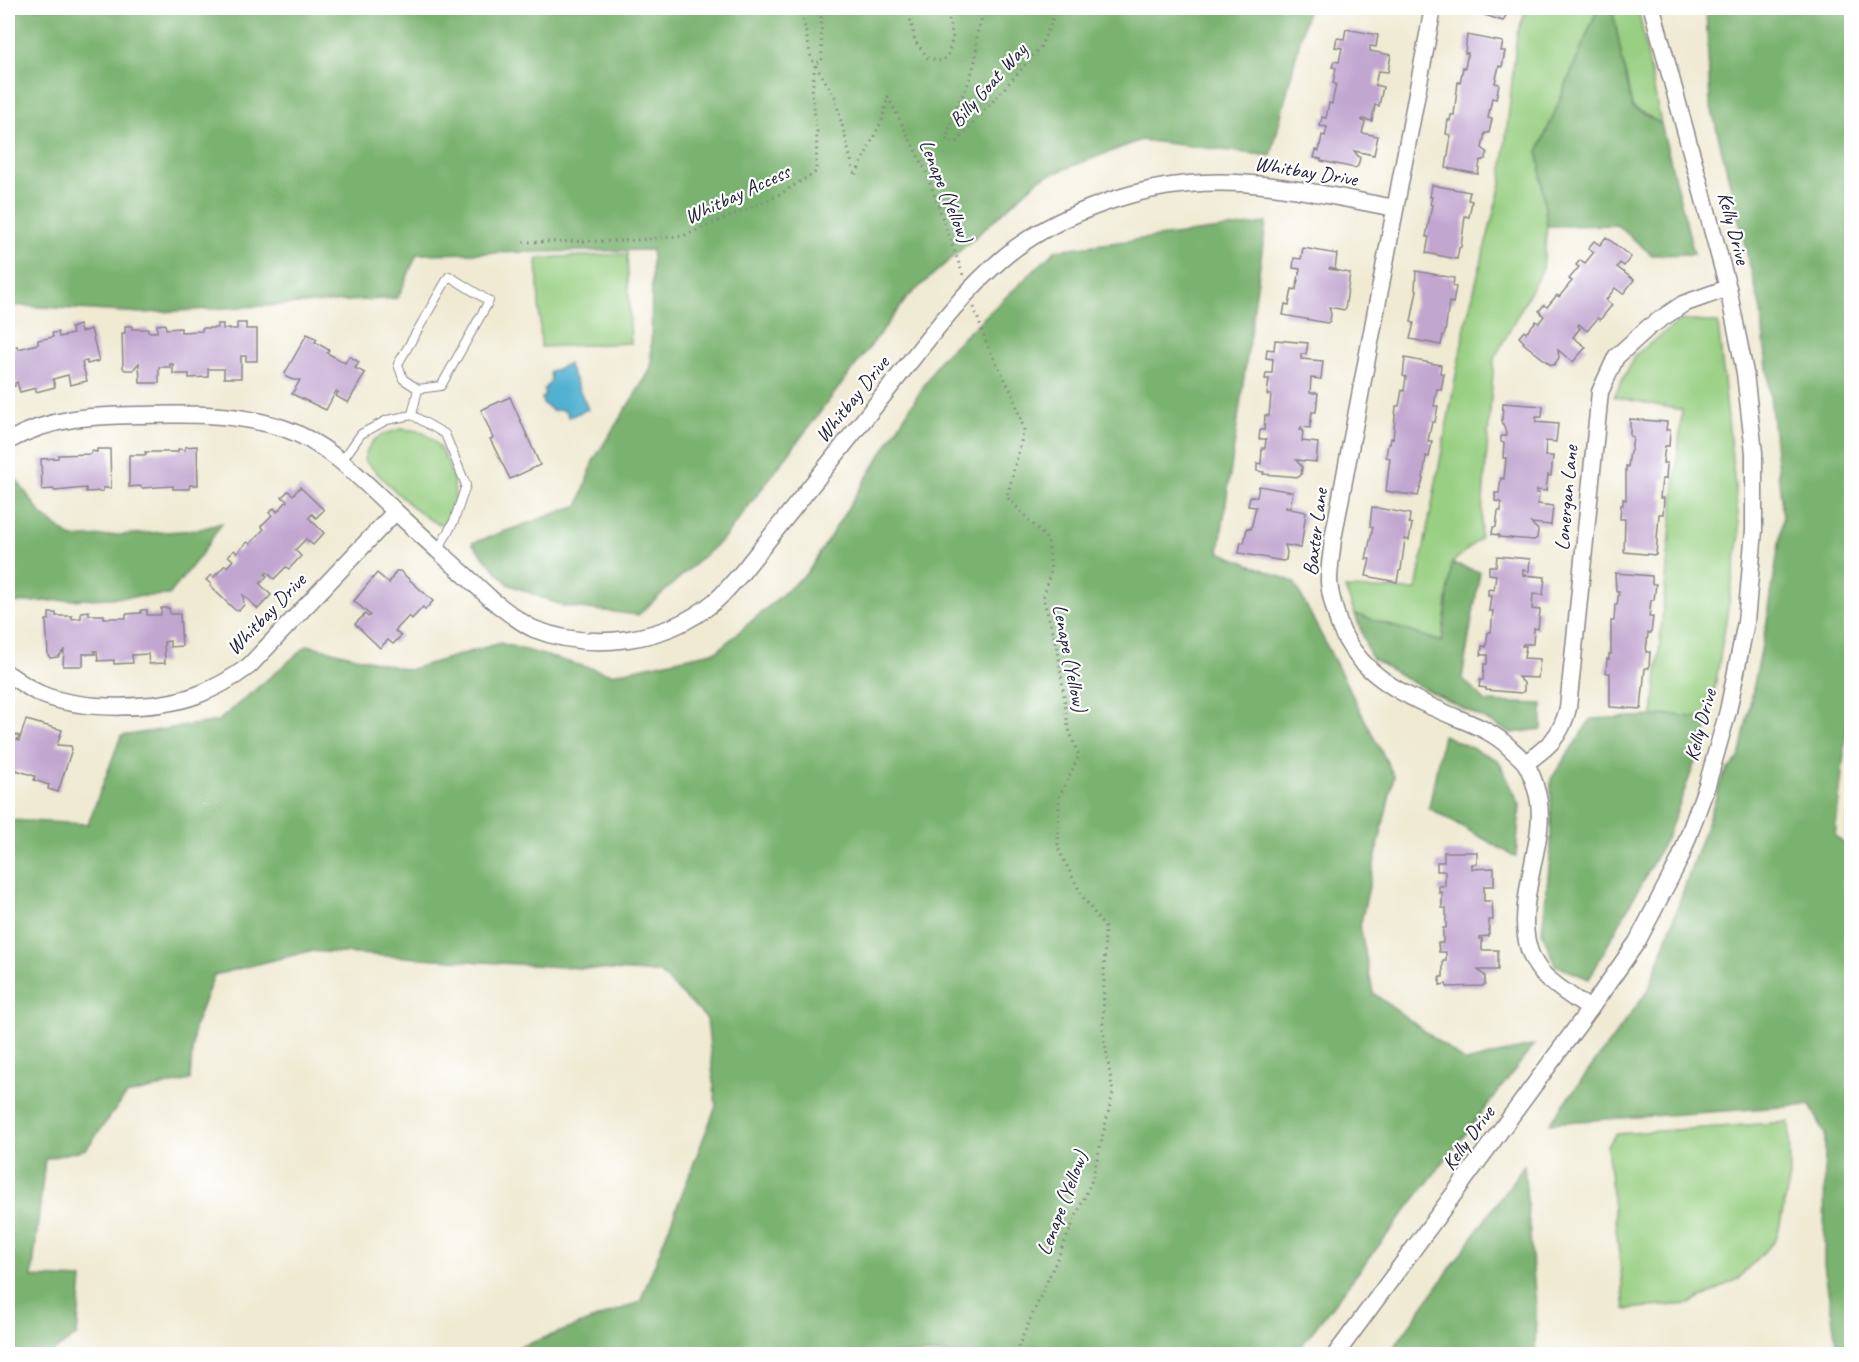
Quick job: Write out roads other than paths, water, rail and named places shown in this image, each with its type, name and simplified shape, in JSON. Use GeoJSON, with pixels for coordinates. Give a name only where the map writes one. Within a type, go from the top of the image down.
{"type":"FeatureCollection","features":[{"type":"Feature","properties":{"kind":"street","name":"Baxter Lane"},"geometry":{"type":"LineString","coordinates":[[1433,8],[1333,539],[1329,580],[1335,611],[1343,634],[1359,658],[1377,676],[1402,693],[1479,727],[1502,741],[1526,763],[1537,790],[1540,814],[1525,909],[1527,945],[1542,972],[1559,988],[1590,1009]]}},
{"type":"Feature","properties":{"kind":"street","name":"Kelly Drive"},"geometry":{"type":"LineString","coordinates":[[1336,1354],[1637,942],[1680,859],[1707,785],[1728,711],[1746,622],[1755,530],[1754,453],[1745,373],[1728,288],[1652,8]]}},
{"type":"Feature","properties":{"kind":"street","name":"Whitbay Drive"},"geometry":{"type":"LineString","coordinates":[[8,441],[50,422],[78,417],[212,414],[235,416],[285,429],[342,461],[512,615],[533,628],[565,638],[598,642],[631,638],[661,631],[688,619],[715,602],[740,575],[969,291],[1003,258],[1030,238],[1090,208],[1153,189],[1190,184],[1253,183],[1395,208]]}},
{"type":"Feature","properties":{"kind":"street","name":"Lonergan Lane"},"geometry":{"type":"LineString","coordinates":[[1526,763],[1557,736],[1568,708],[1600,392],[1616,357],[1649,327],[1683,304],[1728,288]]}},
{"type":"Feature","properties":{"kind":"street","name":"Whitbay Drive"},"geometry":{"type":"LineString","coordinates":[[8,674],[41,694],[85,706],[172,702],[196,696],[234,678],[249,666],[396,512]]}},
{"type":"Feature","properties":{"kind":"lane"},"geometry":{"type":"LineString","coordinates":[[449,276],[489,301],[441,386],[418,389],[403,379],[398,364],[449,276]]}},
{"type":"Feature","properties":{"kind":"lane"},"geometry":{"type":"LineString","coordinates":[[412,415],[418,389]]}},
{"type":"Feature","properties":{"kind":"lane"},"geometry":{"type":"LineString","coordinates":[[342,461],[361,434],[387,420],[412,415],[445,434],[466,485],[454,522],[438,550]]}},
{"type":"Feature","properties":{"kind":"water"},"geometry":{"type":"Polygon","coordinates":[[[568,364],[588,409],[569,417],[562,410],[552,411],[543,404],[542,398],[545,395],[544,390],[551,381],[550,372],[568,364]]]}}]}
